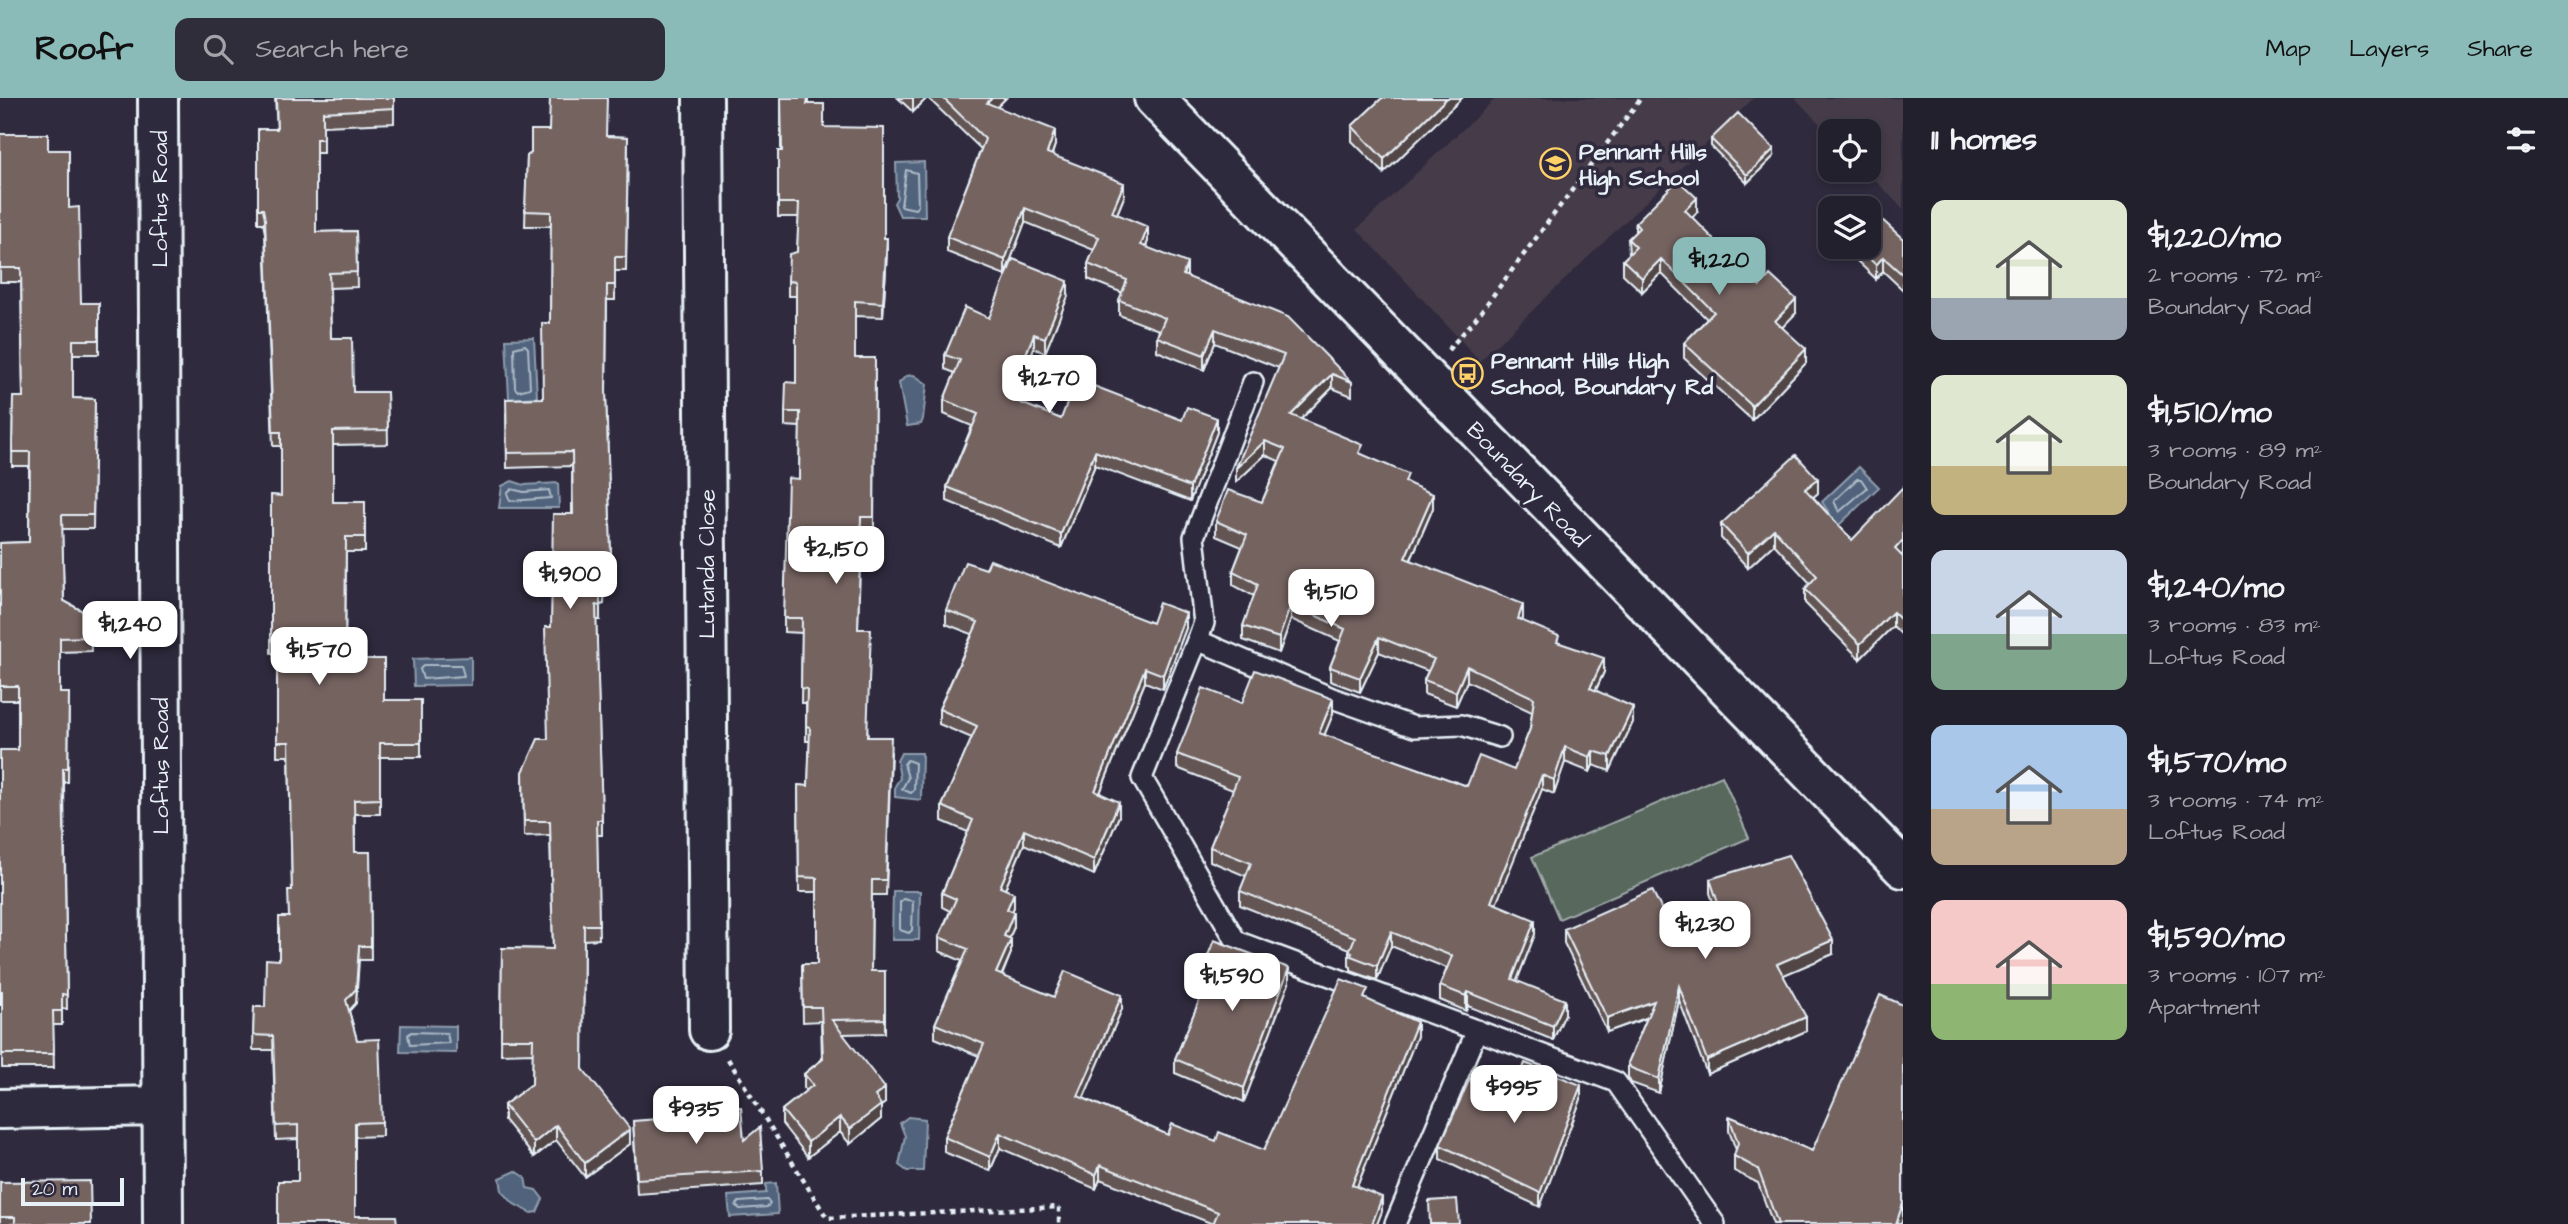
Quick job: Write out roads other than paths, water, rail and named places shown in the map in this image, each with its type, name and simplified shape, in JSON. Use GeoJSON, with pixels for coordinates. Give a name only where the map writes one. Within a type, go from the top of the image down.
{"type":"FeatureCollection","features":[{"type":"Feature","properties":{"kind":"street","name":"Loftus Road"},"geometry":{"type":"LineString","coordinates":[[158,98],[163,1224]]}},
{"type":"Feature","properties":{"kind":"street","name":"Lutanda Close"},"geometry":{"type":"LineString","coordinates":[[703,98],[709,1030]]}},
{"type":"Feature","properties":{"kind":"street","name":"Boundary Road"},"geometry":{"type":"LineString","coordinates":[[1154,98],[1903,868]]}},
{"type":"Feature","properties":{"kind":"street"},"geometry":{"type":"LineString","coordinates":[[0,1109],[161,1106]]}},
{"type":"Feature","properties":{"kind":"lane"},"geometry":{"type":"LineString","coordinates":[[1253,383],[1194,537],[1204,623],[1142,778],[1236,941],[1616,1082],[1715,1224]]}},
{"type":"Feature","properties":{"kind":"lane"},"geometry":{"type":"LineString","coordinates":[[1198,640],[1332,698],[1414,727],[1461,725],[1500,737]]}},
{"type":"Feature","properties":{"kind":"lane"},"geometry":{"type":"LineString","coordinates":[[1395,1224],[1477,1030]]}},
{"type":"Feature","properties":{"kind":"water"},"geometry":{"type":"Polygon","coordinates":[[[924,162],[925,216],[900,216],[894,203],[897,198],[896,163],[924,162]]]}},
{"type":"Feature","properties":{"kind":"water"},"geometry":{"type":"Polygon","coordinates":[[[534,338],[537,397],[509,399],[506,339],[534,338]]]}},
{"type":"Feature","properties":{"kind":"water"},"geometry":{"type":"Polygon","coordinates":[[[914,375],[927,384],[923,419],[921,424],[907,426],[899,383],[906,376],[914,375]]]}},
{"type":"Feature","properties":{"kind":"water"},"geometry":{"type":"Polygon","coordinates":[[[1859,467],[1879,487],[1838,526],[1822,502],[1859,467]]]}},
{"type":"Feature","properties":{"kind":"water"},"geometry":{"type":"Polygon","coordinates":[[[512,481],[524,485],[558,483],[559,508],[499,508],[502,486],[512,481]]]}},
{"type":"Feature","properties":{"kind":"water"},"geometry":{"type":"Polygon","coordinates":[[[471,657],[471,685],[414,686],[413,659],[471,657]]]}},
{"type":"Feature","properties":{"kind":"water"},"geometry":{"type":"Polygon","coordinates":[[[901,753],[922,753],[921,800],[895,797],[895,786],[900,778],[897,761],[901,753]]]}},
{"type":"Feature","properties":{"kind":"water"},"geometry":{"type":"Polygon","coordinates":[[[893,891],[920,891],[919,940],[892,940],[893,891]]]}},
{"type":"Feature","properties":{"kind":"water"},"geometry":{"type":"Polygon","coordinates":[[[401,1025],[456,1026],[456,1053],[400,1052],[401,1025]]]}},
{"type":"Feature","properties":{"kind":"water"},"geometry":{"type":"Polygon","coordinates":[[[908,1117],[925,1119],[923,1171],[907,1171],[899,1165],[905,1136],[900,1123],[908,1117]]]}},
{"type":"Feature","properties":{"kind":"water"},"geometry":{"type":"Polygon","coordinates":[[[516,1171],[525,1177],[527,1188],[536,1190],[543,1199],[537,1212],[531,1213],[514,1204],[502,1191],[500,1178],[516,1171]]]}},
{"type":"Feature","properties":{"kind":"water"},"geometry":{"type":"Polygon","coordinates":[[[776,1183],[778,1214],[730,1217],[728,1196],[766,1193],[766,1184],[776,1183]]]}},
{"type":"Feature","properties":{"kind":"place","name":"Pennant Hills High School"},"geometry":{"type":"Point","coordinates":[1556,164]}},
{"type":"Feature","properties":{"kind":"place","name":"Pennant Hills High School, Boundary Rd"},"geometry":{"type":"Point","coordinates":[1468,373]}}]}
